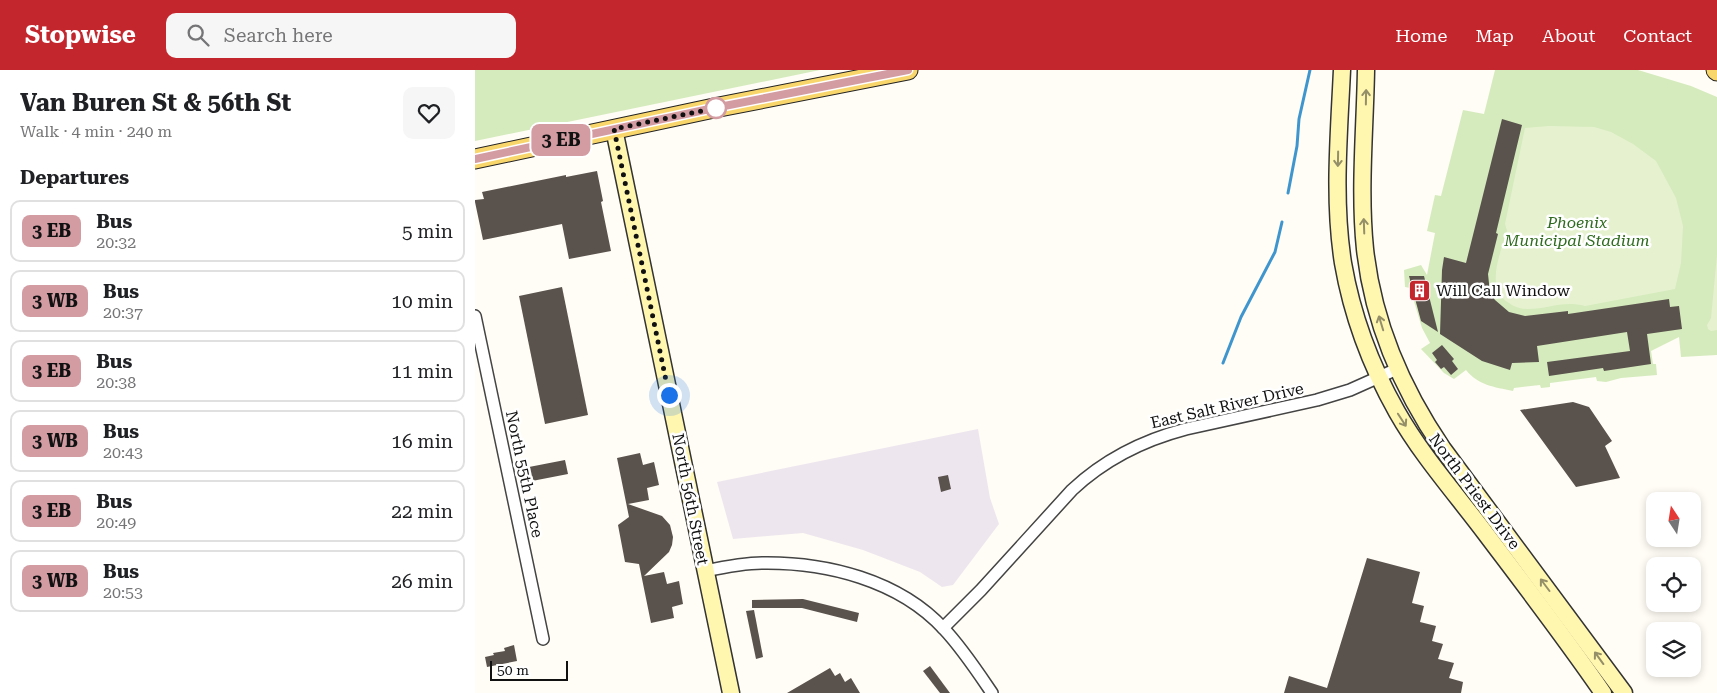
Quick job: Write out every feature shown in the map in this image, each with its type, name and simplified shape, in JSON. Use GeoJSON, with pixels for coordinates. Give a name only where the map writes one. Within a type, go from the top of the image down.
{"type":"FeatureCollection","features":[{"type":"Feature","properties":{"kind":"main road"},"geometry":{"type":"LineString","coordinates":[[475,159],[908,70]]}},
{"type":"Feature","properties":{"kind":"main road","name":"North Priest Drive"},"geometry":{"type":"LineString","coordinates":[[1342,70],[1338,205],[1341,246],[1356,318],[1378,377],[1397,413],[1417,444],[1487,534],[1603,693]]}},
{"type":"Feature","properties":{"kind":"main road","name":"North Priest Drive"},"geometry":{"type":"LineString","coordinates":[[1366,70],[1363,184],[1364,230],[1368,267],[1375,303],[1397,369],[1416,407],[1443,449],[1624,693]]}},
{"type":"Feature","properties":{"kind":"main road","name":"North 56th Street"},"geometry":{"type":"LineString","coordinates":[[614,129],[731,693]]}},
{"type":"Feature","properties":{"kind":"street","name":"North 55th Place"},"geometry":{"type":"LineString","coordinates":[[475,316],[543,639]]}},
{"type":"Feature","properties":{"kind":"street","name":"East Salt River Drive"},"geometry":{"type":"LineString","coordinates":[[943,628],[981,590],[1072,490],[1133,447],[1170,433],[1317,400],[1350,390],[1397,369]]}},
{"type":"Feature","properties":{"kind":"street"},"geometry":{"type":"LineString","coordinates":[[705,571],[760,563],[790,564],[849,574],[871,581],[899,595],[943,628],[971,661],[992,693]]}},
{"type":"Feature","properties":{"kind":"shaded area"},"geometry":{"type":"Polygon","coordinates":[[[978,429],[990,498],[999,524],[953,585],[942,587],[920,572],[863,550],[803,533],[733,539],[717,482],[978,429]]]}},
{"type":"Feature","properties":{"kind":"green space"},"geometry":{"type":"Polygon","coordinates":[[[475,70],[820,70],[475,141],[475,70]]]}},
{"type":"Feature","properties":{"kind":"green space","name":"Phoenix Municipal Stadium"},"geometry":{"type":"Polygon","coordinates":[[[1495,70],[1638,70],[1691,86],[1717,97],[1717,355],[1681,357],[1679,337],[1651,351],[1653,364],[1656,364],[1657,375],[1621,378],[1606,382],[1597,381],[1596,377],[1550,383],[1550,387],[1541,388],[1540,385],[1514,388],[1513,391],[1493,387],[1481,382],[1466,370],[1454,379],[1444,373],[1421,349],[1430,343],[1422,328],[1410,288],[1405,287],[1404,270],[1421,265],[1427,275],[1435,233],[1427,231],[1435,195],[1441,196],[1463,110],[1484,114],[1495,70]]]}},
{"type":"Feature","properties":{"kind":"green space"},"geometry":{"type":"Polygon","coordinates":[[[1549,126],[1594,127],[1611,132],[1633,144],[1656,161],[1676,198],[1683,226],[1681,263],[1675,289],[1585,306],[1563,304],[1535,309],[1513,306],[1501,296],[1497,288],[1496,269],[1507,231],[1505,224],[1525,128],[1549,126]]]}},
{"type":"Feature","properties":{"kind":"green space"},"geometry":{"type":"Polygon","coordinates":[[[1717,255],[1717,330],[1711,331],[1707,325],[1711,318],[1717,255]]]}},
{"type":"Feature","properties":{"kind":"building"},"geometry":{"type":"Polygon","coordinates":[[[1502,119],[1522,125],[1488,274],[1490,293],[1509,312],[1525,316],[1568,311],[1568,314],[1669,299],[1670,307],[1679,306],[1682,329],[1647,334],[1651,364],[1604,371],[1603,368],[1549,376],[1547,362],[1630,351],[1627,332],[1537,346],[1539,362],[1512,363],[1510,370],[1482,361],[1440,334],[1444,257],[1466,263],[1502,119]]]}},
{"type":"Feature","properties":{"kind":"building"},"geometry":{"type":"Polygon","coordinates":[[[597,171],[611,251],[569,259],[562,224],[483,240],[475,202],[475,200],[484,199],[482,192],[566,175],[566,177],[597,171]]]}},
{"type":"Feature","properties":{"kind":"building"},"geometry":{"type":"Polygon","coordinates":[[[1409,276],[1424,276],[1438,332],[1421,321],[1409,276]]]}},
{"type":"Feature","properties":{"kind":"building"},"geometry":{"type":"Polygon","coordinates":[[[562,287],[588,415],[545,424],[519,296],[562,287]]]}},
{"type":"Feature","properties":{"kind":"building"},"geometry":{"type":"Polygon","coordinates":[[[1442,345],[1454,359],[1452,361],[1458,369],[1451,375],[1444,367],[1441,369],[1435,362],[1437,360],[1432,353],[1442,345]]]}},
{"type":"Feature","properties":{"kind":"building"},"geometry":{"type":"Polygon","coordinates":[[[1573,402],[1589,407],[1612,441],[1605,446],[1620,478],[1576,487],[1520,410],[1573,402]]]}},
{"type":"Feature","properties":{"kind":"building"},"geometry":{"type":"Polygon","coordinates":[[[640,453],[643,465],[654,462],[659,485],[647,488],[649,500],[628,504],[662,516],[670,525],[673,537],[669,552],[644,576],[664,572],[667,584],[679,581],[683,604],[672,607],[674,618],[651,623],[639,564],[625,562],[618,525],[629,517],[617,458],[640,453]]]}},
{"type":"Feature","properties":{"kind":"building"},"geometry":{"type":"Polygon","coordinates":[[[565,460],[568,474],[532,481],[529,467],[565,460]]]}},
{"type":"Feature","properties":{"kind":"building"},"geometry":{"type":"Polygon","coordinates":[[[948,475],[951,489],[941,492],[938,477],[948,475]]]}},
{"type":"Feature","properties":{"kind":"building"},"geometry":{"type":"Polygon","coordinates":[[[1367,558],[1420,572],[1412,603],[1424,606],[1420,622],[1436,626],[1432,641],[1443,644],[1438,659],[1454,663],[1449,678],[1463,682],[1461,693],[1284,693],[1289,676],[1327,688],[1367,558]]]}},
{"type":"Feature","properties":{"kind":"building"},"geometry":{"type":"Polygon","coordinates":[[[803,599],[859,613],[857,622],[802,608],[752,608],[752,600],[803,599]]]}},
{"type":"Feature","properties":{"kind":"building"},"geometry":{"type":"Polygon","coordinates":[[[754,610],[763,657],[756,659],[746,611],[754,610]]]}},
{"type":"Feature","properties":{"kind":"building"},"geometry":{"type":"Polygon","coordinates":[[[514,645],[517,661],[487,667],[485,657],[494,655],[493,653],[505,651],[504,648],[514,645]]]}},
{"type":"Feature","properties":{"kind":"building"},"geometry":{"type":"Polygon","coordinates":[[[930,666],[950,693],[940,693],[923,671],[930,666]]]}},
{"type":"Feature","properties":{"kind":"building"},"geometry":{"type":"Polygon","coordinates":[[[830,668],[835,676],[840,673],[845,682],[851,678],[860,693],[787,693],[830,668]]]}},
{"type":"Feature","properties":{"kind":"waterway"},"geometry":{"type":"LineString","coordinates":[[1288,193],[1297,146],[1299,119],[1310,70]]}},
{"type":"Feature","properties":{"kind":"waterway"},"geometry":{"type":"LineString","coordinates":[[1223,363],[1241,317],[1275,252],[1282,222]]}},
{"type":"Feature","properties":{"kind":"bus line"},"geometry":{"type":"LineString","coordinates":[[475,159],[714,108],[908,70]]}},
{"type":"Feature","properties":{"kind":"place","name":"Will Call Window"},"geometry":{"type":"Point","coordinates":[1420,290]}},
{"type":"Feature","properties":{"kind":"route"},"geometry":{"type":"LineString","coordinates":[[669,395],[614,129],[716,108]]}}]}
